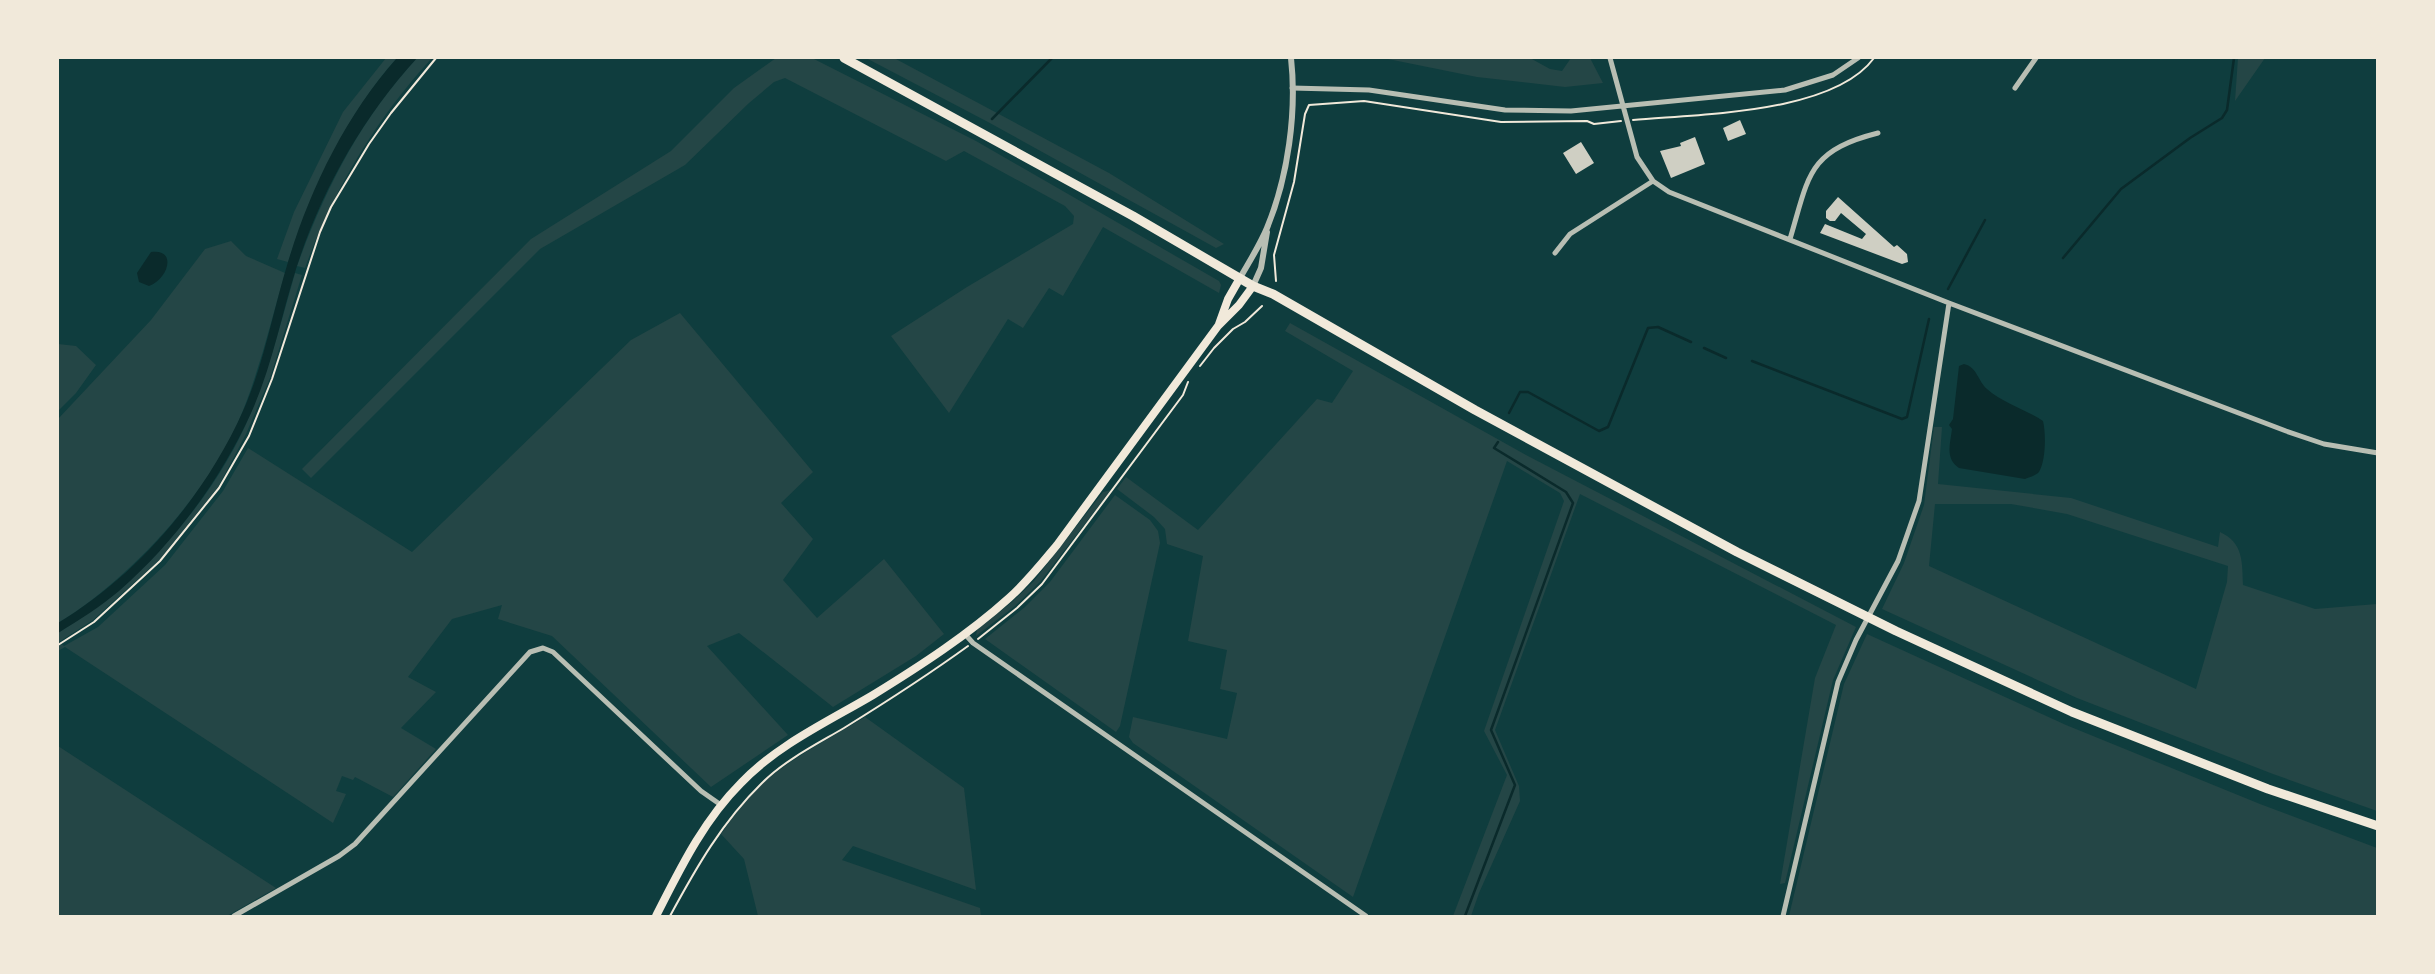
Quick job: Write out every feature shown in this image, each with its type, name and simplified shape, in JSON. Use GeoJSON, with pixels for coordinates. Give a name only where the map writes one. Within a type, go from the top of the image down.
{"type":"FeatureCollection","features":[{"type":"Feature","properties":{"kind":"main road"},"geometry":{"type":"LineString","coordinates":[[844,58],[1134,216],[1253,286],[1273,294],[1474,410],[1737,552],[1896,630],[2072,712],[2268,789],[2378,826]]}},
{"type":"Feature","properties":{"kind":"main road"},"geometry":{"type":"LineString","coordinates":[[1218,326],[1228,299],[1240,278]]}},
{"type":"Feature","properties":{"kind":"main road"},"geometry":{"type":"LineString","coordinates":[[656,916],[688,854],[721,805],[742,782],[785,748],[913,670],[964,633],[1008,598],[1029,578],[1057,544],[1218,326],[1239,305],[1253,286]]}},
{"type":"Feature","properties":{"kind":"street"},"geometry":{"type":"LineString","coordinates":[[1253,286],[1261,268],[1267,228],[1288,146],[1292,88],[1291,58]]}},
{"type":"Feature","properties":{"kind":"street"},"geometry":{"type":"LineString","coordinates":[[1610,58],[1625,120],[1637,157],[1653,181],[1669,192],[2286,431],[2324,444],[2378,453]]}},
{"type":"Feature","properties":{"kind":"street"},"geometry":{"type":"LineString","coordinates":[[1292,88],[1369,90],[1505,110],[1571,111],[1785,90],[1833,75],[1858,58]]}},
{"type":"Feature","properties":{"kind":"street"},"geometry":{"type":"LineString","coordinates":[[2015,88],[2036,58]]}},
{"type":"Feature","properties":{"kind":"street"},"geometry":{"type":"LineString","coordinates":[[1790,239],[1808,180],[1819,161],[1836,147],[1878,134]]}},
{"type":"Feature","properties":{"kind":"street"},"geometry":{"type":"LineString","coordinates":[[1555,253],[1570,234],[1653,181]]}},
{"type":"Feature","properties":{"kind":"street"},"geometry":{"type":"LineString","coordinates":[[1240,278],[1267,228]]}},
{"type":"Feature","properties":{"kind":"street"},"geometry":{"type":"LineString","coordinates":[[1783,916],[1838,682],[1856,640],[1898,560],[1919,501],[1949,302]]}},
{"type":"Feature","properties":{"kind":"street"},"geometry":{"type":"LineString","coordinates":[[964,633],[973,643],[1366,916]]}},
{"type":"Feature","properties":{"kind":"street"},"geometry":{"type":"LineString","coordinates":[[234,916],[339,856],[355,844],[530,652],[543,648],[553,652],[701,791],[721,805]]}},
{"type":"Feature","properties":{"kind":"path"},"geometry":{"type":"LineString","coordinates":[[58,645],[94,622],[160,561],[219,488],[249,436],[272,379],[320,232],[331,207],[369,144],[391,112],[436,58]]}},
{"type":"Feature","properties":{"kind":"path"},"geometry":{"type":"LineString","coordinates":[[1276,281],[1274,255],[1294,182],[1305,114],[1309,105],[1364,101],[1501,122],[1587,121],[1594,124],[1786,105],[1841,85],[1874,58]]}},
{"type":"Feature","properties":{"kind":"path"},"geometry":{"type":"LineString","coordinates":[[1198,368],[1214,348],[1262,306]]}},
{"type":"Feature","properties":{"kind":"path"},"geometry":{"type":"LineString","coordinates":[[670,916],[699,862],[718,834],[735,812],[764,781],[794,758],[890,700],[973,643],[1017,608],[1042,584],[1184,395],[1188,382],[1193,375]]}},
{"type":"Feature","properties":{"kind":"shaded area"},"geometry":{"type":"Polygon","coordinates":[[[386,58],[397,58],[378,80],[332,154],[308,207],[288,262],[277,259],[294,212],[343,112],[386,58]]]}},
{"type":"Feature","properties":{"kind":"shaded area"},"geometry":{"type":"Polygon","coordinates":[[[397,58],[417,58],[378,105],[345,157],[331,184],[306,240],[296,269],[271,360],[258,396],[239,438],[211,486],[177,531],[139,572],[119,591],[58,633],[58,623],[87,604],[115,582],[166,531],[189,503],[227,443],[243,411],[257,375],[288,262],[307,207],[346,128],[379,80],[397,58]]]}},
{"type":"Feature","properties":{"kind":"shaded area"},"geometry":{"type":"Polygon","coordinates":[[[417,58],[432,58],[392,106],[358,157],[329,211],[305,268],[297,266],[320,209],[346,156],[378,106],[417,58]]]}},
{"type":"Feature","properties":{"kind":"shaded area"},"geometry":{"type":"Polygon","coordinates":[[[776,58],[812,58],[976,141],[1219,281],[1221,285],[1219,293],[1103,227],[1063,296],[1049,288],[1023,328],[1008,319],[949,413],[891,336],[967,287],[1073,224],[1074,216],[1065,206],[964,151],[946,161],[785,78],[774,82],[749,103],[685,165],[540,249],[311,478],[302,469],[531,239],[671,151],[734,88],[776,58]]]}},
{"type":"Feature","properties":{"kind":"shaded area"},"geometry":{"type":"Polygon","coordinates":[[[866,58],[894,58],[1109,173],[1224,244],[1216,248],[988,122],[866,58]]]}},
{"type":"Feature","properties":{"kind":"shaded area"},"geometry":{"type":"Polygon","coordinates":[[[1383,58],[1530,58],[1550,69],[1562,71],[1571,58],[1590,58],[1603,83],[1565,87],[1477,77],[1383,58]]]}},
{"type":"Feature","properties":{"kind":"shaded area"},"geometry":{"type":"Polygon","coordinates":[[[2238,58],[2265,58],[2235,101],[2238,58]]]}},
{"type":"Feature","properties":{"kind":"shaded area"},"geometry":{"type":"Polygon","coordinates":[[[231,241],[246,256],[285,273],[256,375],[244,408],[230,438],[212,469],[191,500],[167,529],[113,583],[58,623],[58,419],[151,320],[205,249],[231,241]]]}},
{"type":"Feature","properties":{"kind":"shaded area"},"geometry":{"type":"Polygon","coordinates":[[[151,252],[159,252],[164,255],[167,259],[167,265],[161,277],[149,286],[139,282],[137,273],[151,252]]]}},
{"type":"Feature","properties":{"kind":"shaded area"},"geometry":{"type":"Polygon","coordinates":[[[295,273],[302,275],[270,378],[246,434],[218,487],[159,560],[93,620],[59,642],[64,646],[98,627],[165,565],[223,491],[248,448],[412,552],[631,340],[680,313],[813,472],[781,503],[813,539],[783,580],[817,618],[884,559],[944,634],[916,656],[833,707],[739,633],[707,646],[788,735],[711,787],[552,636],[498,619],[502,605],[452,619],[408,677],[436,692],[401,728],[436,749],[393,797],[355,777],[353,780],[342,776],[336,791],[346,794],[333,823],[65,647],[58,651],[58,633],[88,613],[117,590],[145,564],[172,536],[218,476],[237,443],[252,410],[275,342],[295,273]]]}},
{"type":"Feature","properties":{"kind":"shaded area"},"geometry":{"type":"Polygon","coordinates":[[[1290,323],[1526,455],[1856,627],[1833,680],[1785,883],[1780,884],[1815,678],[1836,625],[1580,494],[1495,730],[1519,786],[1520,801],[1479,893],[1471,916],[1453,916],[1507,775],[1484,731],[1564,501],[1560,493],[1507,461],[1353,897],[1133,743],[1129,737],[1133,717],[1227,739],[1237,693],[1220,689],[1227,650],[1188,641],[1203,556],[1167,544],[1165,529],[1154,517],[1117,489],[1126,477],[1198,530],[1317,399],[1332,403],[1353,371],[1285,331],[1290,323]]]}},
{"type":"Feature","properties":{"kind":"shaded area"},"geometry":{"type":"Polygon","coordinates":[[[58,344],[76,346],[96,365],[76,393],[58,411],[58,344]]]}},
{"type":"Feature","properties":{"kind":"shaded area"},"geometry":{"type":"Polygon","coordinates":[[[1964,364],[1975,371],[1984,386],[1993,394],[2043,421],[2045,432],[2044,454],[2041,467],[2036,475],[2025,479],[1959,468],[1952,460],[1950,446],[1952,429],[1949,425],[1953,419],[1959,366],[1964,364]]]}},
{"type":"Feature","properties":{"kind":"shaded area"},"geometry":{"type":"Polygon","coordinates":[[[1934,427],[1942,427],[1938,484],[2071,498],[2218,547],[2220,532],[2234,542],[2238,548],[2242,561],[2243,585],[2315,609],[2377,604],[2377,811],[2273,774],[2077,698],[1882,609],[1904,563],[1924,505],[1934,427]],[[1935,504],[1929,566],[2196,689],[2227,582],[2228,566],[2067,514],[2011,504],[1935,504]]]}},
{"type":"Feature","properties":{"kind":"shaded area"},"geometry":{"type":"Polygon","coordinates":[[[1111,490],[1040,582],[1015,606],[976,636],[977,630],[1012,602],[1034,581],[1103,492],[1111,490]]]}},
{"type":"Feature","properties":{"kind":"shaded area"},"geometry":{"type":"Polygon","coordinates":[[[1115,495],[1150,520],[1158,531],[1160,543],[1120,726],[1116,732],[985,639],[1025,607],[1050,582],[1115,495]]]}},
{"type":"Feature","properties":{"kind":"shaded area"},"geometry":{"type":"Polygon","coordinates":[[[1867,634],[2066,725],[2260,804],[2377,848],[2377,916],[1789,916],[1844,684],[1867,634]]]}},
{"type":"Feature","properties":{"kind":"shaded area"},"geometry":{"type":"Polygon","coordinates":[[[865,717],[964,788],[976,890],[853,846],[842,860],[980,908],[981,916],[758,916],[744,859],[721,834],[742,806],[765,781],[801,755],[865,717]]]}},
{"type":"Feature","properties":{"kind":"shaded area"},"geometry":{"type":"Polygon","coordinates":[[[58,746],[276,888],[227,916],[58,916],[58,746]]]}},
{"type":"Feature","properties":{"kind":"building"},"geometry":{"type":"Polygon","coordinates":[[[1740,120],[1746,134],[1728,141],[1723,128],[1740,120]]]}},
{"type":"Feature","properties":{"kind":"building"},"geometry":{"type":"Polygon","coordinates":[[[1695,137],[1705,164],[1671,178],[1660,151],[1681,146],[1680,143],[1695,137]]]}},
{"type":"Feature","properties":{"kind":"building"},"geometry":{"type":"Polygon","coordinates":[[[1581,142],[1594,163],[1576,174],[1563,153],[1581,142]]]}},
{"type":"Feature","properties":{"kind":"building"},"geometry":{"type":"Polygon","coordinates":[[[1838,197],[1894,247],[1897,245],[1907,254],[1908,262],[1902,264],[1820,233],[1825,224],[1862,239],[1866,234],[1841,213],[1835,221],[1830,221],[1826,218],[1826,211],[1838,197]]]}},
{"type":"Feature","properties":{"kind":"waterway"},"geometry":{"type":"LineString","coordinates":[[992,119],[1052,58]]}},
{"type":"Feature","properties":{"kind":"waterway"},"geometry":{"type":"LineString","coordinates":[[2063,258],[2121,189],[2190,138],[2222,118],[2227,110],[2234,58]]}},
{"type":"Feature","properties":{"kind":"waterway"},"geometry":{"type":"LineString","coordinates":[[1948,289],[1985,220]]}},
{"type":"Feature","properties":{"kind":"waterway"},"geometry":{"type":"LineString","coordinates":[[1752,361],[1902,419],[1907,417],[1929,319]]}},
{"type":"Feature","properties":{"kind":"waterway"},"geometry":{"type":"LineString","coordinates":[[1509,413],[1520,392],[1528,392],[1599,431],[1608,427],[1648,328],[1658,327],[1691,342]]}},
{"type":"Feature","properties":{"kind":"waterway"},"geometry":{"type":"LineString","coordinates":[[1704,348],[1726,358]]}},
{"type":"Feature","properties":{"kind":"waterway"},"geometry":{"type":"LineString","coordinates":[[1465,916],[1515,785],[1491,730],[1573,503],[1566,492],[1494,448],[1498,442]]}}]}
